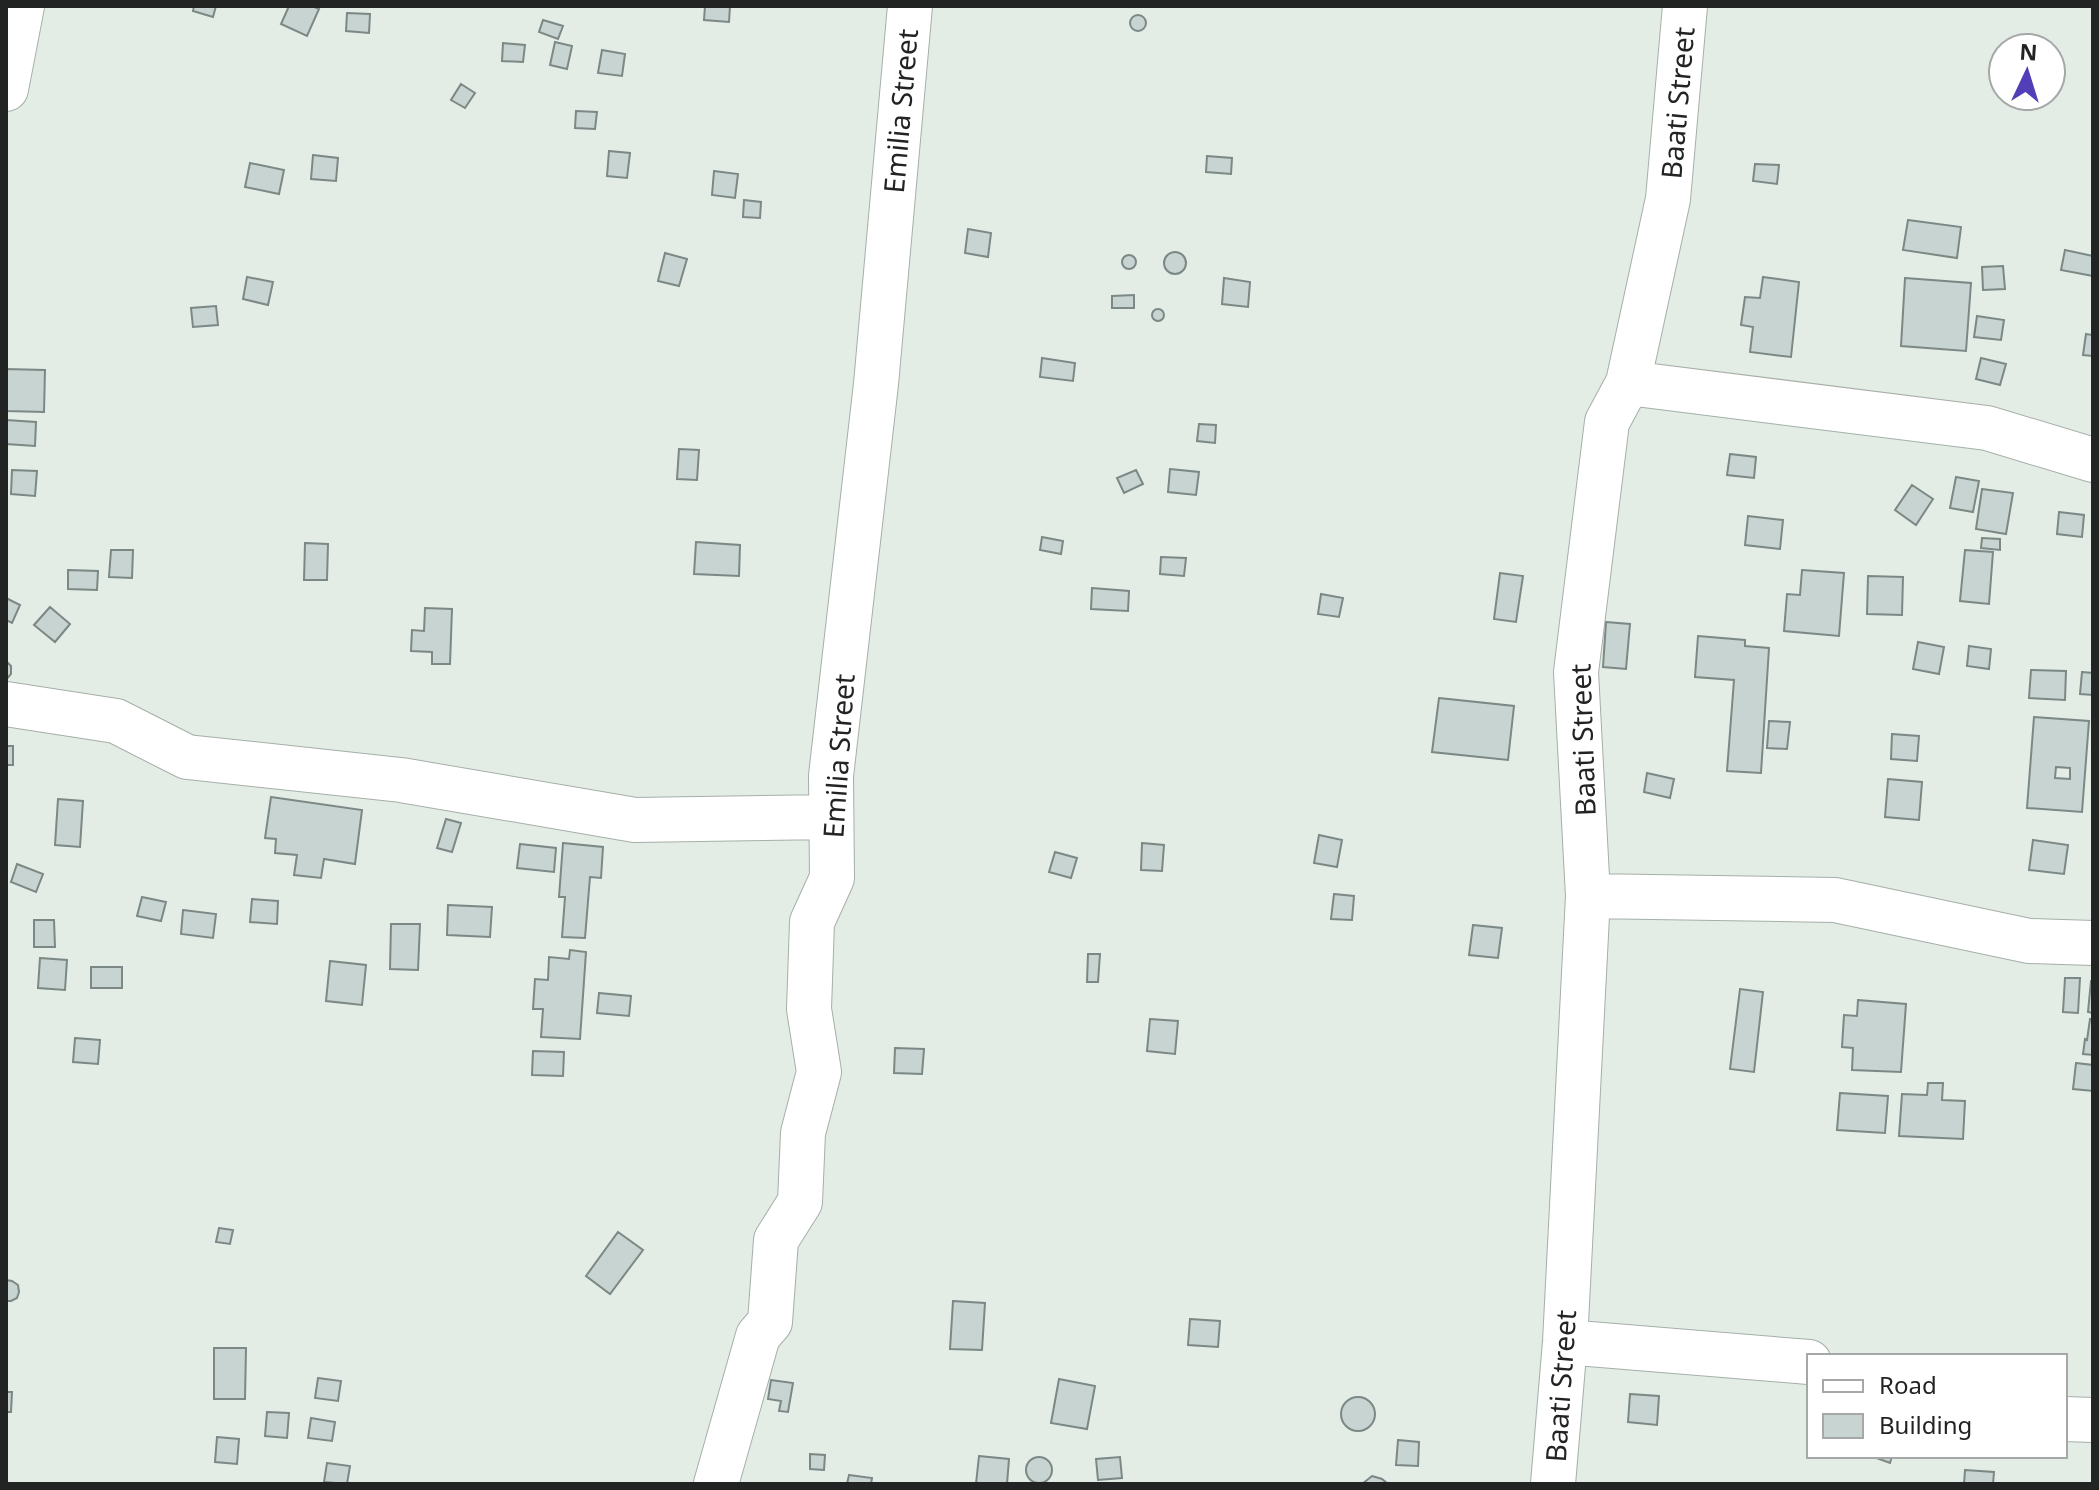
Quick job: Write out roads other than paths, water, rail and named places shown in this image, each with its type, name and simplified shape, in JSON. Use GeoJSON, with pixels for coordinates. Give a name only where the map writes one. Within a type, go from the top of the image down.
{"type":"FeatureCollection","features":[{"type":"Feature","properties":{"kind":"street"},"geometry":{"type":"LineString","coordinates":[[6,89],[22,6]]}},
{"type":"Feature","properties":{"kind":"street","name":"Emilia Street"},"geometry":{"type":"LineString","coordinates":[[716,1484],[758,1336],[770,1322],[776,1240],[800,1202],[803,1133],[819,1072],[809,1009],[812,922],[832,878],[831,776],[876,384],[910,6]]}},
{"type":"Feature","properties":{"kind":"street","name":"Baati Street"},"geometry":{"type":"LineString","coordinates":[[1553,1484],[1565,1342],[1588,896],[1576,672],[1607,422],[1628,383],[1668,199],[1685,6]]}},
{"type":"Feature","properties":{"kind":"street"},"geometry":{"type":"LineString","coordinates":[[1628,383],[1987,428],[2093,460]]}},
{"type":"Feature","properties":{"kind":"street"},"geometry":{"type":"LineString","coordinates":[[6,704],[116,721],[187,757],[401,780],[635,820],[831,817]]}},
{"type":"Feature","properties":{"kind":"street"},"geometry":{"type":"LineString","coordinates":[[1588,896],[1835,900],[2029,941],[2093,943]]}},
{"type":"Feature","properties":{"kind":"street"},"geometry":{"type":"LineString","coordinates":[[1565,1342],[1807,1362]]}},
{"type":"Feature","properties":{"kind":"street"},"geometry":{"type":"LineString","coordinates":[[2067,1419],[2093,1420]]}}]}
